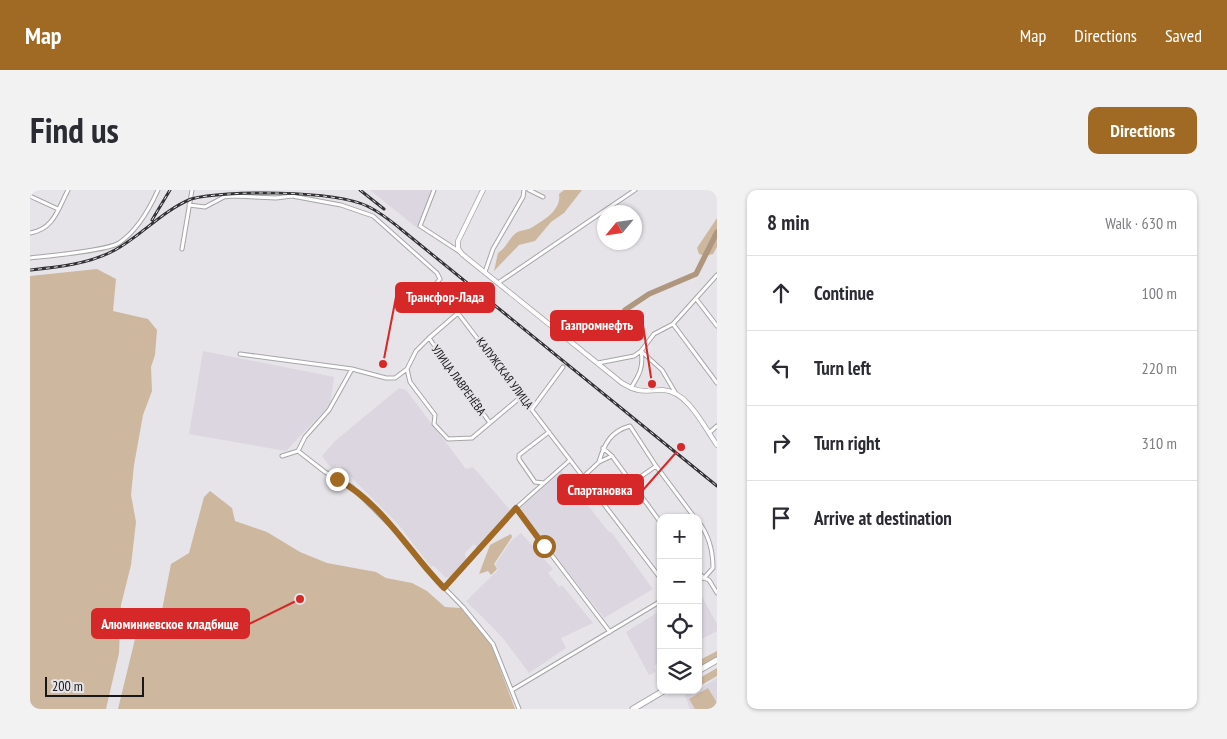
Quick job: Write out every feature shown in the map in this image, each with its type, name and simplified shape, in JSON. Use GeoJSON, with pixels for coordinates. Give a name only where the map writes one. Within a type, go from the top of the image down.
{"type":"FeatureCollection","features":[{"type":"Feature","properties":{"kind":"highway"},"geometry":{"type":"LineString","coordinates":[[702,669],[717,660]]}},
{"type":"Feature","properties":{"kind":"highway"},"geometry":{"type":"LineString","coordinates":[[633,709],[658,694]]}},
{"type":"Feature","properties":{"kind":"street"},"geometry":{"type":"LineString","coordinates":[[30,233],[40,231],[51,224],[68,190]]}},
{"type":"Feature","properties":{"kind":"street"},"geometry":{"type":"LineString","coordinates":[[30,258],[77,252],[117,244],[131,234],[149,208],[158,190]]}},
{"type":"Feature","properties":{"kind":"street"},"geometry":{"type":"LineString","coordinates":[[182,249],[192,190]]}},
{"type":"Feature","properties":{"kind":"street"},"geometry":{"type":"LineString","coordinates":[[434,190],[420,226],[486,272],[597,364],[637,392],[665,390],[675,392]]}},
{"type":"Feature","properties":{"kind":"street"},"geometry":{"type":"LineString","coordinates":[[462,254],[458,248],[458,241],[483,190]]}},
{"type":"Feature","properties":{"kind":"street"},"geometry":{"type":"LineString","coordinates":[[486,272],[494,249],[523,197],[524,190]]}},
{"type":"Feature","properties":{"kind":"street"},"geometry":{"type":"LineString","coordinates":[[529,190],[544,197]]}},
{"type":"Feature","properties":{"kind":"street"},"geometry":{"type":"LineString","coordinates":[[498,283],[635,190]]}},
{"type":"Feature","properties":{"kind":"street"},"geometry":{"type":"LineString","coordinates":[[30,196],[58,209]]}},
{"type":"Feature","properties":{"kind":"street","name":"КАЛУЖСКАЯ УЛИЦА"},"geometry":{"type":"LineString","coordinates":[[190,205],[205,207],[224,197],[233,196],[276,198],[292,196],[331,202],[366,213],[379,221],[437,273],[440,279],[436,286],[532,408],[657,574]]}},
{"type":"Feature","properties":{"kind":"street"},"geometry":{"type":"LineString","coordinates":[[597,364],[634,356],[641,351],[654,334],[673,324],[697,300],[717,275]]}},
{"type":"Feature","properties":{"kind":"street"},"geometry":{"type":"LineString","coordinates":[[697,300],[717,326]]}},
{"type":"Feature","properties":{"kind":"street"},"geometry":{"type":"LineString","coordinates":[[240,354],[352,369],[386,378],[395,378],[407,369],[416,351],[428,338],[458,313]]}},
{"type":"Feature","properties":{"kind":"street"},"geometry":{"type":"LineString","coordinates":[[673,324],[717,383]]}},
{"type":"Feature","properties":{"kind":"street","name":"УЛИЦА ЛАВРЕНЁВА"},"geometry":{"type":"LineString","coordinates":[[428,338],[490,423]]}},
{"type":"Feature","properties":{"kind":"street"},"geometry":{"type":"LineString","coordinates":[[631,388],[643,366],[641,351]]}},
{"type":"Feature","properties":{"kind":"street"},"geometry":{"type":"LineString","coordinates":[[641,351],[662,370],[675,392],[688,404],[717,445]]}},
{"type":"Feature","properties":{"kind":"street"},"geometry":{"type":"LineString","coordinates":[[532,408],[563,367]]}},
{"type":"Feature","properties":{"kind":"street"},"geometry":{"type":"LineString","coordinates":[[282,456],[298,452],[306,436],[329,410],[352,369]]}},
{"type":"Feature","properties":{"kind":"street"},"geometry":{"type":"LineString","coordinates":[[407,369],[410,382],[435,415],[434,424],[448,439],[472,438],[522,396]]}},
{"type":"Feature","properties":{"kind":"street"},"geometry":{"type":"LineString","coordinates":[[600,462],[603,448],[612,434],[630,426],[656,466],[692,514]]}},
{"type":"Feature","properties":{"kind":"street"},"geometry":{"type":"LineString","coordinates":[[709,433],[717,426]]}},
{"type":"Feature","properties":{"kind":"street"},"geometry":{"type":"LineString","coordinates":[[545,483],[535,482],[519,459],[519,455],[549,432]]}},
{"type":"Feature","properties":{"kind":"street"},"geometry":{"type":"LineString","coordinates":[[603,448],[612,456],[657,518]]}},
{"type":"Feature","properties":{"kind":"street"},"geometry":{"type":"LineString","coordinates":[[298,452],[325,472],[352,487],[396,531],[426,569],[493,644],[519,709]]}},
{"type":"Feature","properties":{"kind":"street"},"geometry":{"type":"LineString","coordinates":[[583,477],[600,462],[612,456]]}},
{"type":"Feature","properties":{"kind":"street"},"geometry":{"type":"LineString","coordinates":[[444,588],[516,508],[570,460]]}},
{"type":"Feature","properties":{"kind":"street"},"geometry":{"type":"LineString","coordinates":[[603,503],[656,466]]}},
{"type":"Feature","properties":{"kind":"street"},"geometry":{"type":"LineString","coordinates":[[516,508],[610,632]]}},
{"type":"Feature","properties":{"kind":"street"},"geometry":{"type":"LineString","coordinates":[[702,527],[706,532],[713,556],[713,568],[704,578],[709,580],[717,593]]}},
{"type":"Feature","properties":{"kind":"street"},"geometry":{"type":"LineString","coordinates":[[512,690],[657,603]]}},
{"type":"Feature","properties":{"kind":"shaded area"},"geometry":{"type":"Polygon","coordinates":[[[370,190],[433,190],[417,228],[370,190]]]}},
{"type":"Feature","properties":{"kind":"shaded area"},"geometry":{"type":"Polygon","coordinates":[[[564,190],[582,190],[564,213],[551,222],[535,241],[519,245],[494,271],[498,253],[516,233],[531,228],[551,214],[558,205],[559,194],[564,190]]]}},
{"type":"Feature","properties":{"kind":"shaded area"},"geometry":{"type":"Polygon","coordinates":[[[717,218],[717,247],[713,254],[705,256],[699,254],[697,248],[717,218]]]}},
{"type":"Feature","properties":{"kind":"shaded area"},"geometry":{"type":"Polygon","coordinates":[[[97,269],[116,279],[113,311],[148,319],[157,330],[155,355],[151,367],[152,391],[143,415],[134,465],[131,495],[136,522],[131,565],[121,605],[119,653],[106,709],[30,709],[30,276],[97,269]]]}},
{"type":"Feature","properties":{"kind":"shaded area"},"geometry":{"type":"Polygon","coordinates":[[[203,351],[334,377],[330,405],[286,451],[189,434],[203,351]]]}},
{"type":"Feature","properties":{"kind":"shaded area"},"geometry":{"type":"Polygon","coordinates":[[[399,388],[406,390],[466,469],[473,467],[510,510],[477,547],[474,544],[465,553],[466,559],[451,576],[446,578],[434,566],[431,567],[398,524],[339,465],[331,468],[322,456],[335,441],[399,388]]]}},
{"type":"Feature","properties":{"kind":"shaded area"},"geometry":{"type":"Polygon","coordinates":[[[561,471],[608,531],[612,533],[653,589],[604,618],[519,509],[561,471]]]}},
{"type":"Feature","properties":{"kind":"shaded area"},"geometry":{"type":"Polygon","coordinates":[[[210,491],[232,508],[235,521],[267,532],[300,552],[327,563],[376,572],[386,578],[412,583],[427,591],[445,607],[461,608],[490,642],[515,709],[118,709],[135,639],[161,615],[171,564],[189,553],[204,497],[210,491]]]}},
{"type":"Feature","properties":{"kind":"shaded area"},"geometry":{"type":"Polygon","coordinates":[[[521,533],[553,569],[548,573],[559,587],[562,585],[593,623],[561,638],[566,648],[529,673],[502,637],[466,601],[498,570],[495,565],[511,541],[521,533]]]}},
{"type":"Feature","properties":{"kind":"shaded area"},"geometry":{"type":"Polygon","coordinates":[[[511,534],[512,537],[494,564],[497,569],[491,575],[488,571],[479,574],[490,545],[511,534]]]}},
{"type":"Feature","properties":{"kind":"shaded area"},"geometry":{"type":"Polygon","coordinates":[[[702,597],[717,624],[717,631],[702,639],[702,597]]]}},
{"type":"Feature","properties":{"kind":"shaded area"},"geometry":{"type":"Polygon","coordinates":[[[657,613],[657,664],[654,666],[656,672],[649,675],[626,632],[657,613]]]}},
{"type":"Feature","properties":{"kind":"shaded area"},"geometry":{"type":"Polygon","coordinates":[[[717,651],[717,658],[702,666],[702,659],[717,651]]]}},
{"type":"Feature","properties":{"kind":"shaded area"},"geometry":{"type":"Polygon","coordinates":[[[717,668],[717,676],[702,685],[702,677],[717,668]]]}},
{"type":"Feature","properties":{"kind":"shaded area"},"geometry":{"type":"Polygon","coordinates":[[[717,678],[717,709],[690,709],[685,695],[702,694],[702,687],[717,678]]]}},
{"type":"Feature","properties":{"kind":"shaded area"},"geometry":{"type":"Polygon","coordinates":[[[708,688],[717,703],[717,709],[695,709],[689,699],[698,694],[702,694],[702,691],[708,688]]]}},
{"type":"Feature","properties":{"kind":"waterway"},"geometry":{"type":"LineString","coordinates":[[625,310],[649,294],[696,274],[717,232]]}},
{"type":"Feature","properties":{"kind":"railway"},"geometry":{"type":"LineString","coordinates":[[152,220],[170,190]]}},
{"type":"Feature","properties":{"kind":"railway"},"geometry":{"type":"LineString","coordinates":[[360,190],[384,209]]}},
{"type":"Feature","properties":{"kind":"railway"},"geometry":{"type":"LineString","coordinates":[[30,270],[74,264],[105,255],[125,244],[180,204],[191,199],[228,194],[305,194],[351,201],[367,206],[394,223],[717,486]]}},
{"type":"Feature","properties":{"kind":"place","name":"Трансфор-Лада"},"geometry":{"type":"Point","coordinates":[383,364]}},
{"type":"Feature","properties":{"kind":"place","name":"Газпромнефть"},"geometry":{"type":"Point","coordinates":[652,384]}},
{"type":"Feature","properties":{"kind":"place","name":"Спартановка"},"geometry":{"type":"Point","coordinates":[681,447]}},
{"type":"Feature","properties":{"kind":"place","name":"Алюминиевское кладбище"},"geometry":{"type":"Point","coordinates":[300,599]}},
{"type":"Feature","properties":{"kind":"route"},"geometry":{"type":"LineString","coordinates":[[337,479],[352,487],[396,531],[426,569],[444,588],[516,508],[544,546]]}}]}
